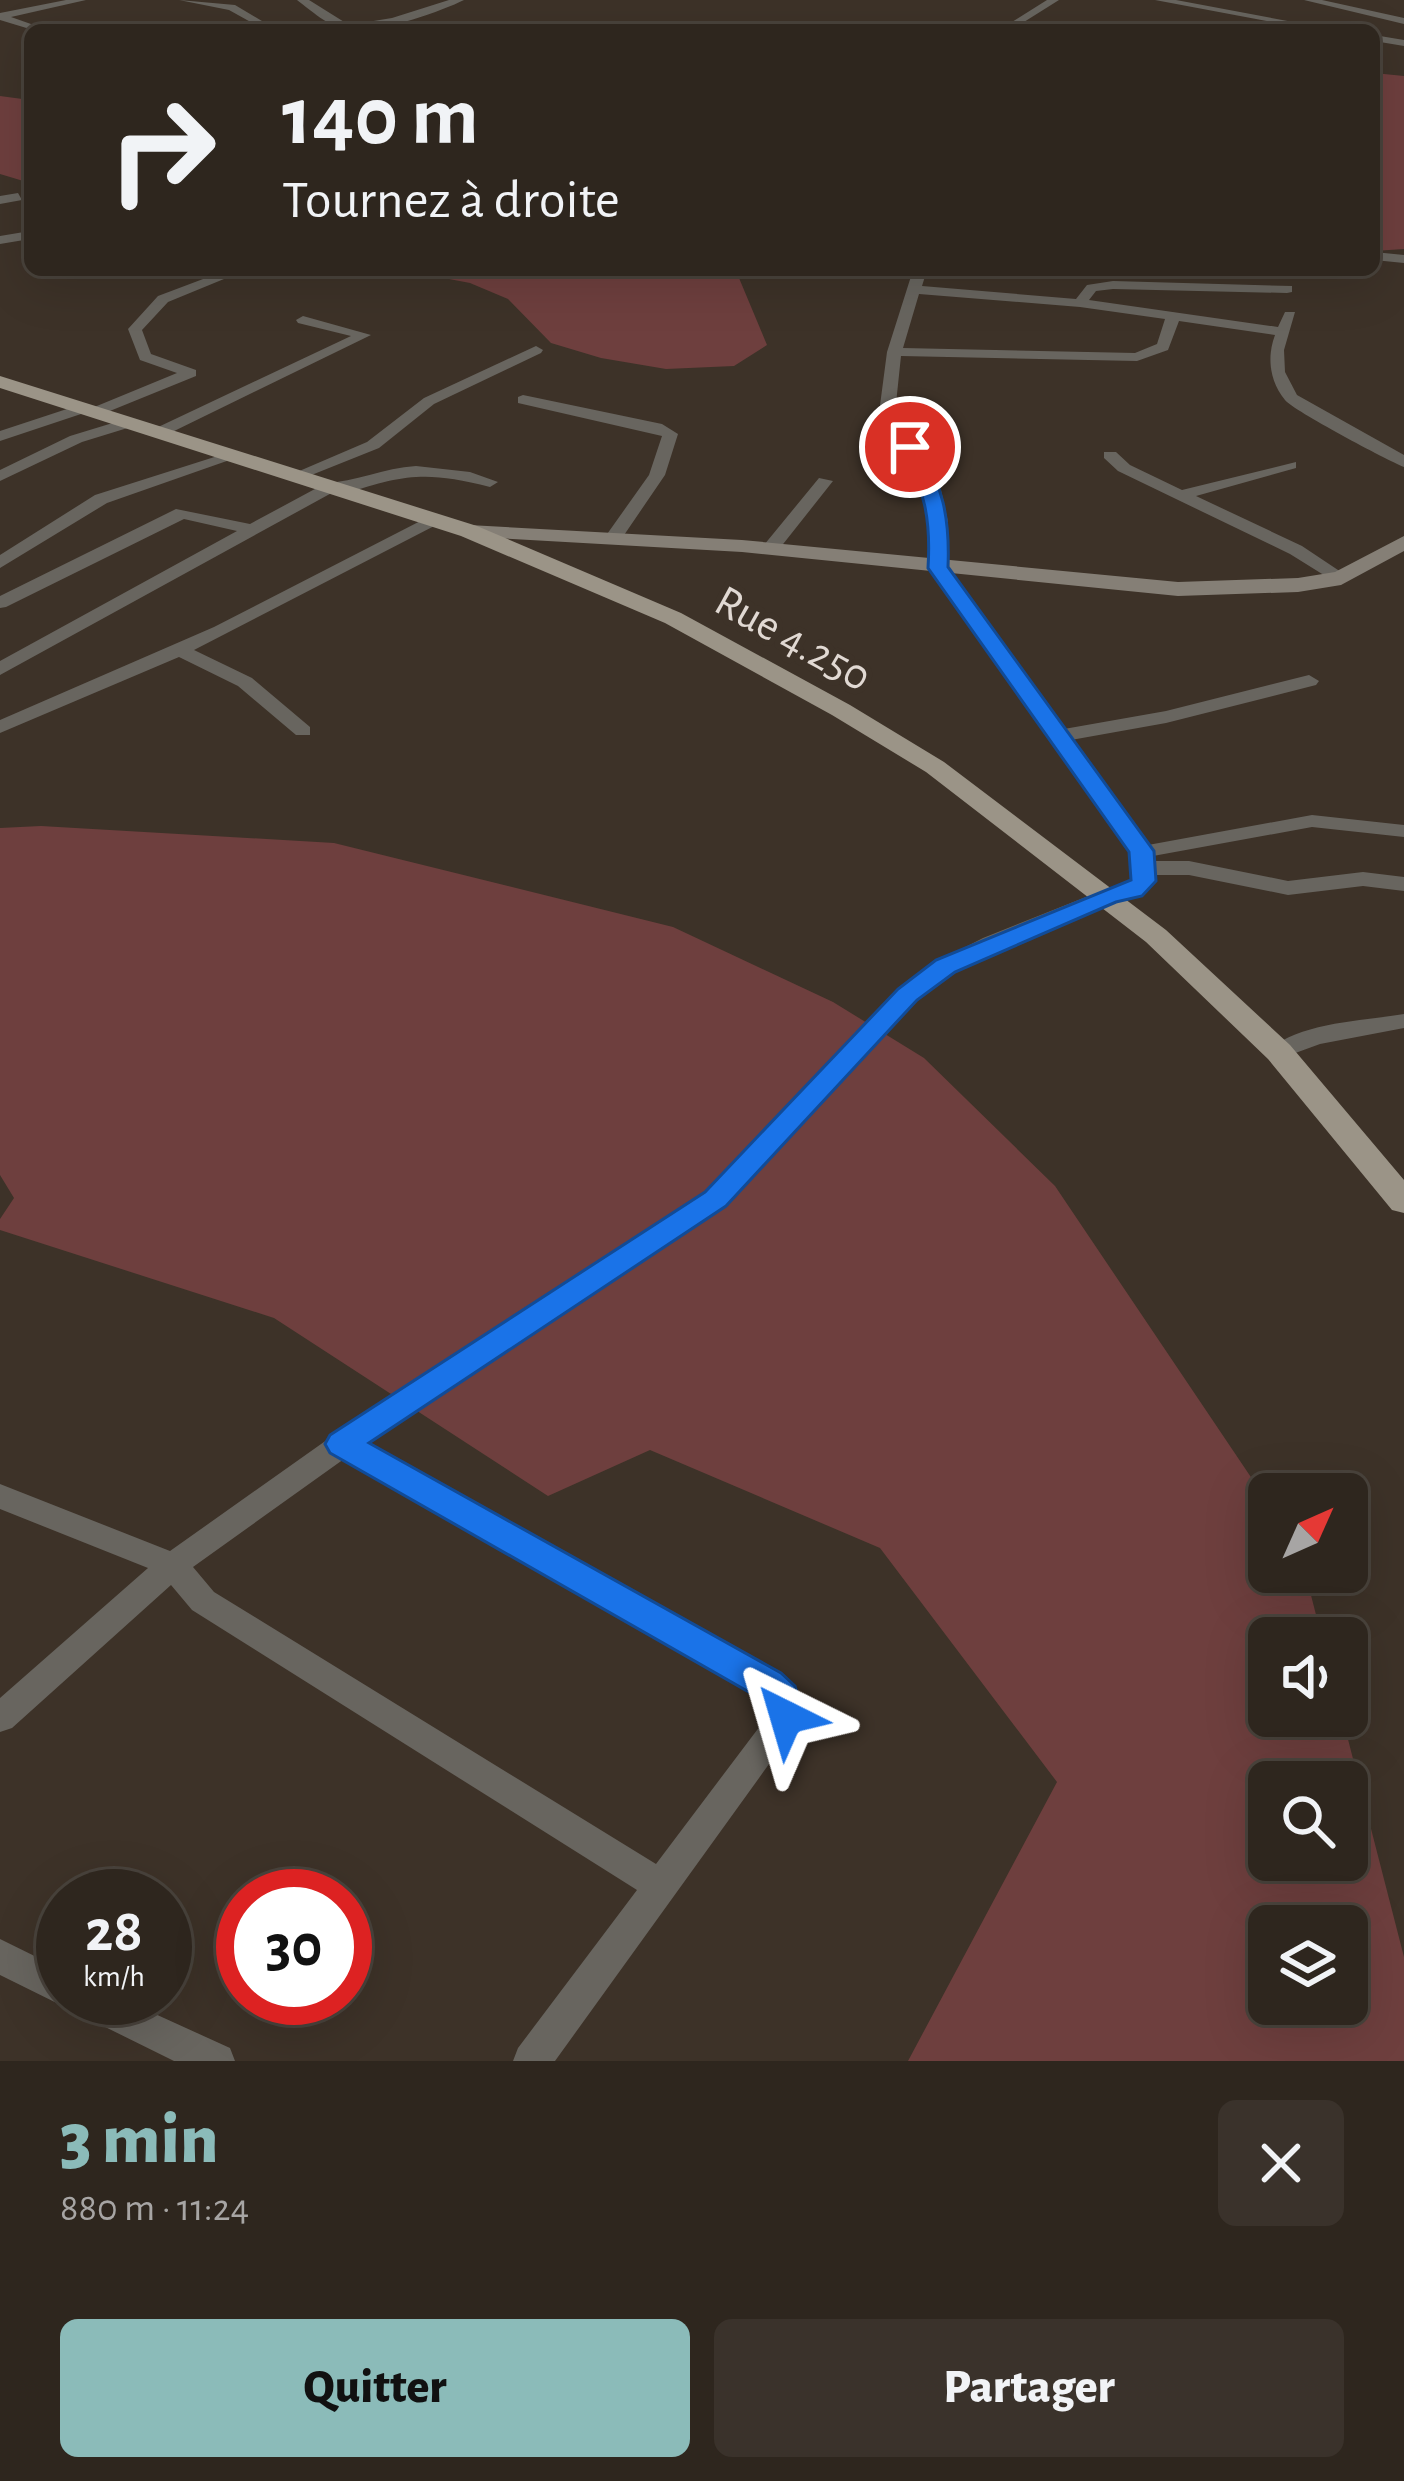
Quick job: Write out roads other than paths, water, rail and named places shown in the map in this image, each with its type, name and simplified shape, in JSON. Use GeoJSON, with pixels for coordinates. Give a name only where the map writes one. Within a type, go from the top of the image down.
{"type":"FeatureCollection","features":[{"type":"Feature","properties":{"kind":"main road","name":"Rue 4.250"},"geometry":{"type":"LineString","coordinates":[[0,382],[469,531],[581,575],[754,660],[934,766],[1108,896],[1279,1052],[1404,1202]]}},
{"type":"Feature","properties":{"kind":"street"},"geometry":{"type":"LineString","coordinates":[[0,16],[81,0]]}},
{"type":"Feature","properties":{"kind":"street"},"geometry":{"type":"LineString","coordinates":[[184,0],[232,8],[261,24]]}},
{"type":"Feature","properties":{"kind":"street"},"geometry":{"type":"LineString","coordinates":[[302,0],[341,24]]}},
{"type":"Feature","properties":{"kind":"street"},"geometry":{"type":"LineString","coordinates":[[376,24],[458,0]]}},
{"type":"Feature","properties":{"kind":"street"},"geometry":{"type":"LineString","coordinates":[[1014,24],[1054,0]]}},
{"type":"Feature","properties":{"kind":"street"},"geometry":{"type":"LineString","coordinates":[[1160,0],[1297,24]]}},
{"type":"Feature","properties":{"kind":"street"},"geometry":{"type":"LineString","coordinates":[[1309,0],[1400,20]]}},
{"type":"Feature","properties":{"kind":"street"},"geometry":{"type":"LineString","coordinates":[[0,200],[18,196]]}},
{"type":"Feature","properties":{"kind":"street"},"geometry":{"type":"LineString","coordinates":[[1404,241],[1397,244],[1404,257]]}},
{"type":"Feature","properties":{"kind":"street"},"geometry":{"type":"LineString","coordinates":[[0,436],[191,374],[145,357],[135,328],[163,299],[223,276]]}},
{"type":"Feature","properties":{"kind":"street"},"geometry":{"type":"LineString","coordinates":[[0,1718],[173,1565],[342,1444],[716,1199],[908,994],[946,966],[1108,896],[1133,891],[1144,881],[1143,860],[938,568],[940,522],[932,485],[887,413],[894,352],[918,276]]}},
{"type":"Feature","properties":{"kind":"street"},"geometry":{"type":"LineString","coordinates":[[1079,303],[1092,288],[1113,285],[1287,289]]}},
{"type":"Feature","properties":{"kind":"street"},"geometry":{"type":"LineString","coordinates":[[915,290],[1079,303],[1282,332]]}},
{"type":"Feature","properties":{"kind":"street"},"geometry":{"type":"LineString","coordinates":[[1291,315],[1276,350],[1278,372],[1292,398],[1404,462]]}},
{"type":"Feature","properties":{"kind":"street"},"geometry":{"type":"LineString","coordinates":[[894,352],[1138,357],[1163,347],[1173,318]]}},
{"type":"Feature","properties":{"kind":"street"},"geometry":{"type":"LineString","coordinates":[[160,432],[364,335],[303,320]]}},
{"type":"Feature","properties":{"kind":"street"},"geometry":{"type":"LineString","coordinates":[[298,475],[373,445],[429,400],[536,350]]}},
{"type":"Feature","properties":{"kind":"street"},"geometry":{"type":"LineString","coordinates":[[523,400],[657,427],[670,434],[656,481],[640,495],[614,537]]}},
{"type":"Feature","properties":{"kind":"street"},"geometry":{"type":"LineString","coordinates":[[0,476],[76,440],[129,423]]}},
{"type":"Feature","properties":{"kind":"street"},"geometry":{"type":"LineString","coordinates":[[0,562],[101,499],[232,455]]}},
{"type":"Feature","properties":{"kind":"street"},"geometry":{"type":"LineString","coordinates":[[1110,455],[1124,468],[1341,578]]}},
{"type":"Feature","properties":{"kind":"street"},"geometry":{"type":"LineString","coordinates":[[1181,494],[1290,465]]}},
{"type":"Feature","properties":{"kind":"street"},"geometry":{"type":"LineString","coordinates":[[0,669],[338,488],[414,468],[436,468],[490,482]]}},
{"type":"Feature","properties":{"kind":"street"},"geometry":{"type":"LineString","coordinates":[[770,549],[825,481]]}},
{"type":"Feature","properties":{"kind":"street"},"geometry":{"type":"LineString","coordinates":[[0,602],[173,515],[190,513],[254,530]]}},
{"type":"Feature","properties":{"kind":"street"},"geometry":{"type":"LineString","coordinates":[[0,727],[181,651],[434,519]]}},
{"type":"Feature","properties":{"kind":"street"},"geometry":{"type":"LineString","coordinates":[[469,531],[770,549],[1178,589],[1298,585],[1341,578],[1404,542]]}},
{"type":"Feature","properties":{"kind":"street"},"geometry":{"type":"LineString","coordinates":[[181,651],[245,682],[303,731]]}},
{"type":"Feature","properties":{"kind":"street"},"geometry":{"type":"LineString","coordinates":[[1059,736],[1166,717],[1309,680]]}},
{"type":"Feature","properties":{"kind":"street"},"geometry":{"type":"LineString","coordinates":[[1143,860],[1312,821],[1404,832]]}},
{"type":"Feature","properties":{"kind":"street"},"geometry":{"type":"LineString","coordinates":[[1143,860],[1288,888],[1363,879],[1404,884]]}},
{"type":"Feature","properties":{"kind":"street"},"geometry":{"type":"LineString","coordinates":[[1279,1052],[1314,1038],[1404,1021]]}},
{"type":"Feature","properties":{"kind":"street"},"geometry":{"type":"LineString","coordinates":[[1376,1168],[1404,1172]]}},
{"type":"Feature","properties":{"kind":"street"},"geometry":{"type":"LineString","coordinates":[[342,1444],[628,1603],[767,1684],[781,1697],[786,1717],[658,1884],[532,2061]]}},
{"type":"Feature","properties":{"kind":"street"},"geometry":{"type":"LineString","coordinates":[[0,1496],[173,1565],[203,1601],[658,1884]]}},
{"type":"Feature","properties":{"kind":"street"},"geometry":{"type":"LineString","coordinates":[[0,1956],[36,1975]]}},
{"type":"Feature","properties":{"kind":"street"},"geometry":{"type":"LineString","coordinates":[[138,2025],[216,2061]]}}]}
